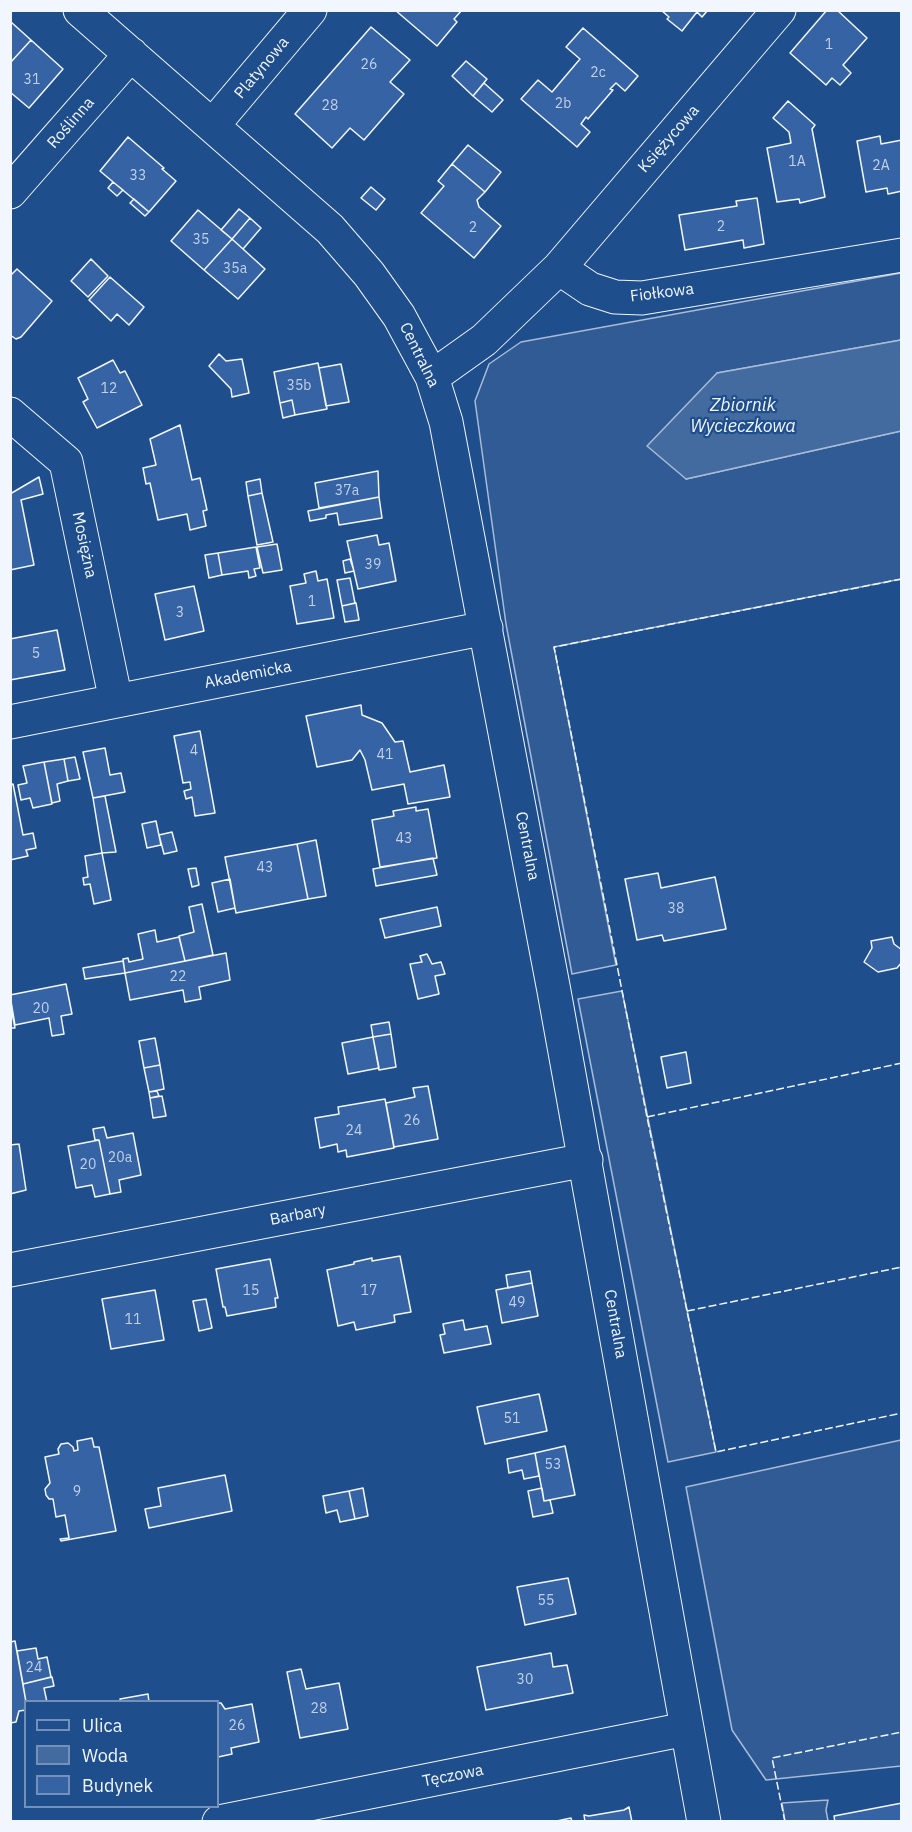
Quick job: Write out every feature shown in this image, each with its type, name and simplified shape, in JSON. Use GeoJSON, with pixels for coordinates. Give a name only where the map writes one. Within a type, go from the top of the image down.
{"type":"FeatureCollection","features":[{"type":"Feature","properties":{"kind":"street","name":"Centralna"},"geometry":{"type":"LineString","coordinates":[[80,10],[330,229],[369,274],[399,316],[432,377],[446,422],[486,628],[704,1821]]}},
{"type":"Feature","properties":{"kind":"street","name":"Platynowa"},"geometry":{"type":"LineString","coordinates":[[213,125],[310,10]]}},
{"type":"Feature","properties":{"kind":"street","name":"Księżycowa"},"geometry":{"type":"LineString","coordinates":[[559,268],[779,10]]}},
{"type":"Feature","properties":{"kind":"street","name":"Roślinna"},"geometry":{"type":"LineString","coordinates":[[10,192],[130,54]]}},
{"type":"Feature","properties":{"kind":"street","name":"Fiołkowa"},"geometry":{"type":"LineString","coordinates":[[559,268],[591,289],[615,297],[642,298],[902,255]]}},
{"type":"Feature","properties":{"kind":"street"},"geometry":{"type":"LineString","coordinates":[[432,377],[484,339],[559,268]]}},
{"type":"Feature","properties":{"kind":"street","name":"Mosiężna"},"geometry":{"type":"LineString","coordinates":[[10,414],[66,462],[116,701]]}},
{"type":"Feature","properties":{"kind":"street","name":"Akademicka"},"geometry":{"type":"LineString","coordinates":[[10,722],[486,628]]}},
{"type":"Feature","properties":{"kind":"street","name":"Barbary"},"geometry":{"type":"LineString","coordinates":[[10,1270],[585,1160]]}},
{"type":"Feature","properties":{"kind":"street","name":"Tęczowa"},"geometry":{"type":"LineString","coordinates":[[219,1821],[687,1729]]}},
{"type":"Feature","properties":{"kind":"shaded area"},"geometry":{"type":"Polygon","coordinates":[[[901,273],[901,340],[717,373],[686,479],[901,431],[901,579],[554,647],[616,965],[572,974],[506,624],[475,401],[489,364],[521,342],[901,273]]]}},
{"type":"Feature","properties":{"kind":"shaded area"},"geometry":{"type":"Polygon","coordinates":[[[622,991],[716,1452],[668,1462],[578,999],[622,991]]]}},
{"type":"Feature","properties":{"kind":"shaded area"},"geometry":{"type":"Polygon","coordinates":[[[901,1440],[901,1766],[766,1780],[732,1730],[686,1487],[901,1440]]]}},
{"type":"Feature","properties":{"kind":"shaded area"},"geometry":{"type":"Polygon","coordinates":[[[828,1800],[826,1810],[828,1821],[785,1821],[782,1803],[828,1800]]]}},
{"type":"Feature","properties":{"kind":"water","name":"Zbiornik Wycieczkowa"},"geometry":{"type":"Polygon","coordinates":[[[901,340],[901,431],[686,479],[647,446],[717,373],[901,340]]]}},
{"type":"Feature","properties":{"kind":"building"},"geometry":{"type":"Polygon","coordinates":[[[395,10],[462,10],[454,19],[457,22],[437,46],[395,10]]]}},
{"type":"Feature","properties":{"kind":"building"},"geometry":{"type":"Polygon","coordinates":[[[661,10],[708,10],[702,17],[697,12],[682,31],[667,19],[669,17],[661,10]]]}},
{"type":"Feature","properties":{"kind":"building"},"geometry":{"type":"Polygon","coordinates":[[[827,10],[837,10],[867,38],[843,65],[851,73],[840,85],[832,78],[826,85],[790,53],[827,10]]]}},
{"type":"Feature","properties":{"kind":"building"},"geometry":{"type":"Polygon","coordinates":[[[11,22],[31,40],[10,62],[11,22]]]}},
{"type":"Feature","properties":{"kind":"building"},"geometry":{"type":"Polygon","coordinates":[[[371,27],[410,60],[390,82],[404,94],[364,140],[350,128],[332,148],[295,114],[371,27]]]}},
{"type":"Feature","properties":{"kind":"building"},"geometry":{"type":"Polygon","coordinates":[[[583,28],[638,76],[625,91],[616,83],[610,89],[613,90],[581,124],[590,132],[577,147],[521,99],[538,80],[552,92],[580,59],[566,47],[583,28]]]}},
{"type":"Feature","properties":{"kind":"building"},"geometry":{"type":"Polygon","coordinates":[[[31,40],[63,69],[29,108],[10,92],[10,63],[31,40]]]}},
{"type":"Feature","properties":{"kind":"building"},"geometry":{"type":"Polygon","coordinates":[[[466,61],[487,79],[473,96],[452,76],[466,61]]]}},
{"type":"Feature","properties":{"kind":"building"},"geometry":{"type":"Polygon","coordinates":[[[484,83],[503,100],[492,112],[473,96],[484,83]]]}},
{"type":"Feature","properties":{"kind":"building"},"geometry":{"type":"Polygon","coordinates":[[[788,101],[815,125],[812,129],[825,197],[800,203],[799,199],[777,202],[767,148],[791,143],[789,132],[773,118],[788,101]]]}},
{"type":"Feature","properties":{"kind":"building"},"geometry":{"type":"Polygon","coordinates":[[[880,136],[881,144],[902,140],[902,191],[888,194],[887,188],[866,192],[857,141],[880,136]]]}},
{"type":"Feature","properties":{"kind":"building"},"geometry":{"type":"Polygon","coordinates":[[[128,137],[176,181],[149,212],[100,171],[128,137]]]}},
{"type":"Feature","properties":{"kind":"building"},"geometry":{"type":"Polygon","coordinates":[[[468,145],[501,172],[485,192],[452,164],[468,145]]]}},
{"type":"Feature","properties":{"kind":"building"},"geometry":{"type":"Polygon","coordinates":[[[452,164],[485,192],[477,200],[479,207],[501,226],[474,258],[421,213],[444,186],[438,181],[452,164]]]}},
{"type":"Feature","properties":{"kind":"building"},"geometry":{"type":"Polygon","coordinates":[[[113,182],[123,190],[117,196],[108,188],[113,182]]]}},
{"type":"Feature","properties":{"kind":"building"},"geometry":{"type":"Polygon","coordinates":[[[371,187],[385,199],[376,210],[361,198],[371,187]]]}},
{"type":"Feature","properties":{"kind":"building"},"geometry":{"type":"Polygon","coordinates":[[[757,198],[764,244],[744,248],[743,240],[685,250],[679,215],[737,206],[736,201],[757,198]]]}},
{"type":"Feature","properties":{"kind":"building"},"geometry":{"type":"Polygon","coordinates":[[[134,199],[149,212],[145,216],[130,203],[134,199]]]}},
{"type":"Feature","properties":{"kind":"building"},"geometry":{"type":"Polygon","coordinates":[[[239,209],[250,218],[232,239],[221,230],[239,209]]]}},
{"type":"Feature","properties":{"kind":"building"},"geometry":{"type":"Polygon","coordinates":[[[198,210],[232,239],[204,270],[171,241],[198,210]]]}},
{"type":"Feature","properties":{"kind":"building"},"geometry":{"type":"Polygon","coordinates":[[[250,218],[261,228],[243,249],[232,239],[250,218]]]}},
{"type":"Feature","properties":{"kind":"building"},"geometry":{"type":"Polygon","coordinates":[[[232,239],[265,269],[238,299],[204,270],[232,239]]]}},
{"type":"Feature","properties":{"kind":"building"},"geometry":{"type":"Polygon","coordinates":[[[91,259],[108,276],[88,297],[71,281],[91,259]]]}},
{"type":"Feature","properties":{"kind":"building"},"geometry":{"type":"Polygon","coordinates":[[[17,269],[52,301],[21,337],[16,339],[10,335],[10,276],[17,269]]]}},
{"type":"Feature","properties":{"kind":"building"},"geometry":{"type":"Polygon","coordinates":[[[110,277],[144,307],[129,325],[117,314],[111,321],[89,300],[110,277]]]}},
{"type":"Feature","properties":{"kind":"building"},"geometry":{"type":"Polygon","coordinates":[[[219,354],[226,361],[242,359],[249,393],[232,397],[231,389],[209,366],[219,354]]]}},
{"type":"Feature","properties":{"kind":"building"},"geometry":{"type":"Polygon","coordinates":[[[113,360],[120,373],[125,371],[142,405],[97,428],[83,402],[88,399],[78,378],[113,360]]]}},
{"type":"Feature","properties":{"kind":"building"},"geometry":{"type":"Polygon","coordinates":[[[318,363],[327,409],[295,415],[292,400],[280,403],[274,372],[318,363]]]}},
{"type":"Feature","properties":{"kind":"building"},"geometry":{"type":"Polygon","coordinates":[[[341,364],[349,402],[326,406],[319,368],[341,364]]]}},
{"type":"Feature","properties":{"kind":"building"},"geometry":{"type":"Polygon","coordinates":[[[292,400],[295,415],[283,418],[280,403],[292,400]]]}},
{"type":"Feature","properties":{"kind":"building"},"geometry":{"type":"Polygon","coordinates":[[[180,425],[192,480],[200,478],[207,510],[203,511],[206,526],[190,530],[187,514],[158,520],[150,483],[146,484],[143,468],[156,465],[150,439],[180,425]]]}},
{"type":"Feature","properties":{"kind":"building"},"geometry":{"type":"Polygon","coordinates":[[[378,471],[379,497],[319,508],[315,483],[378,471]]]}},
{"type":"Feature","properties":{"kind":"building"},"geometry":{"type":"Polygon","coordinates":[[[39,477],[43,494],[21,500],[34,565],[10,570],[10,494],[39,477]]]}},
{"type":"Feature","properties":{"kind":"building"},"geometry":{"type":"Polygon","coordinates":[[[260,479],[262,493],[248,496],[246,482],[260,479]]]}},
{"type":"Feature","properties":{"kind":"building"},"geometry":{"type":"Polygon","coordinates":[[[262,493],[273,542],[257,545],[248,496],[262,493]]]}},
{"type":"Feature","properties":{"kind":"building"},"geometry":{"type":"Polygon","coordinates":[[[379,497],[382,518],[339,525],[337,513],[310,521],[308,511],[379,497]]]}},
{"type":"Feature","properties":{"kind":"building"},"geometry":{"type":"Polygon","coordinates":[[[377,535],[379,545],[389,543],[396,581],[358,589],[347,541],[377,535]]]}},
{"type":"Feature","properties":{"kind":"building"},"geometry":{"type":"Polygon","coordinates":[[[277,544],[282,570],[263,573],[257,547],[277,544]]]}},
{"type":"Feature","properties":{"kind":"building"},"geometry":{"type":"Polygon","coordinates":[[[256,547],[260,568],[254,569],[256,576],[249,578],[248,571],[222,575],[218,553],[256,547]]]}},
{"type":"Feature","properties":{"kind":"building"},"geometry":{"type":"Polygon","coordinates":[[[218,553],[222,575],[209,578],[205,555],[218,553]]]}},
{"type":"Feature","properties":{"kind":"building"},"geometry":{"type":"Polygon","coordinates":[[[350,559],[354,571],[345,573],[343,561],[350,559]]]}},
{"type":"Feature","properties":{"kind":"building"},"geometry":{"type":"Polygon","coordinates":[[[316,571],[318,581],[327,579],[334,618],[297,624],[290,586],[306,583],[304,574],[316,571]]]}},
{"type":"Feature","properties":{"kind":"building"},"geometry":{"type":"Polygon","coordinates":[[[350,578],[355,603],[342,606],[337,580],[350,578]]]}},
{"type":"Feature","properties":{"kind":"building"},"geometry":{"type":"Polygon","coordinates":[[[194,586],[204,631],[165,640],[155,594],[194,586]]]}},
{"type":"Feature","properties":{"kind":"building"},"geometry":{"type":"Polygon","coordinates":[[[356,603],[359,620],[345,622],[342,606],[356,603]]]}},
{"type":"Feature","properties":{"kind":"building"},"geometry":{"type":"Polygon","coordinates":[[[57,630],[65,670],[10,680],[10,639],[57,630]]]}},
{"type":"Feature","properties":{"kind":"building"},"geometry":{"type":"Polygon","coordinates":[[[361,705],[362,715],[382,723],[395,742],[403,741],[410,772],[444,765],[450,797],[408,804],[404,784],[372,790],[365,760],[360,750],[352,760],[317,767],[306,716],[361,705]]]}},
{"type":"Feature","properties":{"kind":"building"},"geometry":{"type":"Polygon","coordinates":[[[200,731],[215,813],[195,816],[192,797],[186,799],[184,791],[191,789],[190,782],[183,783],[174,736],[200,731]]]}},
{"type":"Feature","properties":{"kind":"building"},"geometry":{"type":"Polygon","coordinates":[[[105,748],[110,775],[121,773],[125,792],[93,798],[83,752],[105,748]]]}},
{"type":"Feature","properties":{"kind":"building"},"geometry":{"type":"Polygon","coordinates":[[[75,757],[80,779],[68,781],[64,759],[75,757]]]}},
{"type":"Feature","properties":{"kind":"building"},"geometry":{"type":"Polygon","coordinates":[[[64,759],[68,781],[57,784],[60,801],[52,803],[44,762],[64,759]]]}},
{"type":"Feature","properties":{"kind":"building"},"geometry":{"type":"Polygon","coordinates":[[[44,762],[52,804],[33,808],[30,798],[21,800],[18,785],[27,783],[23,766],[44,762]]]}},
{"type":"Feature","properties":{"kind":"building"},"geometry":{"type":"Polygon","coordinates":[[[13,784],[23,835],[33,833],[36,848],[26,850],[28,856],[10,860],[10,785],[13,784]]]}},
{"type":"Feature","properties":{"kind":"building"},"geometry":{"type":"Polygon","coordinates":[[[105,796],[116,852],[102,853],[93,798],[105,796]]]}},
{"type":"Feature","properties":{"kind":"building"},"geometry":{"type":"Polygon","coordinates":[[[416,807],[416,811],[428,809],[437,858],[380,867],[372,820],[394,816],[393,811],[416,807]]]}},
{"type":"Feature","properties":{"kind":"building"},"geometry":{"type":"Polygon","coordinates":[[[156,821],[161,845],[147,848],[142,824],[156,821]]]}},
{"type":"Feature","properties":{"kind":"building"},"geometry":{"type":"Polygon","coordinates":[[[172,832],[177,851],[164,854],[159,835],[172,832]]]}},
{"type":"Feature","properties":{"kind":"building"},"geometry":{"type":"Polygon","coordinates":[[[316,840],[326,896],[308,899],[297,844],[316,840]]]}},
{"type":"Feature","properties":{"kind":"building"},"geometry":{"type":"Polygon","coordinates":[[[297,844],[308,899],[236,913],[225,857],[297,844]]]}},
{"type":"Feature","properties":{"kind":"building"},"geometry":{"type":"Polygon","coordinates":[[[102,853],[111,900],[94,904],[90,884],[84,885],[83,878],[88,877],[85,856],[102,853]]]}},
{"type":"Feature","properties":{"kind":"building"},"geometry":{"type":"Polygon","coordinates":[[[433,858],[437,875],[376,886],[373,869],[433,858]]]}},
{"type":"Feature","properties":{"kind":"building"},"geometry":{"type":"Polygon","coordinates":[[[196,868],[199,885],[192,887],[188,869],[196,868]]]}},
{"type":"Feature","properties":{"kind":"building"},"geometry":{"type":"Polygon","coordinates":[[[658,873],[661,888],[715,877],[726,929],[664,941],[662,935],[637,940],[625,879],[658,873]]]}},
{"type":"Feature","properties":{"kind":"building"},"geometry":{"type":"Polygon","coordinates":[[[230,879],[235,908],[218,912],[212,883],[230,879]]]}},
{"type":"Feature","properties":{"kind":"building"},"geometry":{"type":"Polygon","coordinates":[[[202,904],[213,955],[185,961],[179,936],[194,932],[189,907],[202,904]]]}},
{"type":"Feature","properties":{"kind":"building"},"geometry":{"type":"Polygon","coordinates":[[[437,907],[441,926],[385,938],[380,919],[437,907]]]}},
{"type":"Feature","properties":{"kind":"building"},"geometry":{"type":"Polygon","coordinates":[[[155,930],[157,942],[179,937],[185,961],[125,973],[123,959],[128,958],[129,962],[143,959],[138,934],[155,930]]]}},
{"type":"Feature","properties":{"kind":"building"},"geometry":{"type":"Polygon","coordinates":[[[892,937],[894,944],[902,950],[902,962],[897,968],[878,972],[864,962],[872,948],[871,941],[892,937]]]}},
{"type":"Feature","properties":{"kind":"building"},"geometry":{"type":"Polygon","coordinates":[[[226,953],[230,980],[199,987],[201,999],[185,1002],[183,990],[130,1000],[125,973],[226,953]]]}},
{"type":"Feature","properties":{"kind":"building"},"geometry":{"type":"Polygon","coordinates":[[[427,954],[432,964],[441,962],[445,974],[435,976],[439,994],[418,999],[410,964],[422,962],[420,956],[427,954]]]}},
{"type":"Feature","properties":{"kind":"building"},"geometry":{"type":"Polygon","coordinates":[[[123,961],[125,973],[85,979],[83,968],[123,961]]]}},
{"type":"Feature","properties":{"kind":"building"},"geometry":{"type":"Polygon","coordinates":[[[66,984],[72,1014],[61,1016],[64,1034],[52,1036],[49,1018],[15,1025],[10,995],[66,984]]]}},
{"type":"Feature","properties":{"kind":"building"},"geometry":{"type":"Polygon","coordinates":[[[10,1003],[15,1028],[10,1028],[10,1003]]]}},
{"type":"Feature","properties":{"kind":"building"},"geometry":{"type":"Polygon","coordinates":[[[389,1022],[391,1034],[373,1037],[371,1025],[389,1022]]]}},
{"type":"Feature","properties":{"kind":"building"},"geometry":{"type":"Polygon","coordinates":[[[391,1034],[396,1067],[379,1070],[373,1037],[391,1034]]]}},
{"type":"Feature","properties":{"kind":"building"},"geometry":{"type":"Polygon","coordinates":[[[373,1037],[379,1068],[348,1074],[342,1043],[373,1037]]]}},
{"type":"Feature","properties":{"kind":"building"},"geometry":{"type":"Polygon","coordinates":[[[155,1038],[160,1065],[144,1068],[139,1041],[155,1038]]]}},
{"type":"Feature","properties":{"kind":"building"},"geometry":{"type":"Polygon","coordinates":[[[686,1052],[691,1083],[667,1088],[661,1057],[686,1052]]]}},
{"type":"Feature","properties":{"kind":"building"},"geometry":{"type":"Polygon","coordinates":[[[160,1065],[164,1089],[149,1092],[144,1068],[160,1065]]]}},
{"type":"Feature","properties":{"kind":"building"},"geometry":{"type":"Polygon","coordinates":[[[428,1086],[438,1139],[394,1147],[386,1103],[415,1097],[413,1088],[428,1086]]]}},
{"type":"Feature","properties":{"kind":"building"},"geometry":{"type":"Polygon","coordinates":[[[157,1091],[159,1096],[150,1098],[149,1092],[157,1091]]]}},
{"type":"Feature","properties":{"kind":"building"},"geometry":{"type":"Polygon","coordinates":[[[162,1096],[166,1116],[153,1118],[150,1098],[162,1096]]]}},
{"type":"Feature","properties":{"kind":"building"},"geometry":{"type":"Polygon","coordinates":[[[385,1099],[394,1148],[347,1157],[346,1150],[338,1152],[337,1144],[320,1148],[315,1118],[339,1114],[338,1107],[385,1099]]]}},
{"type":"Feature","properties":{"kind":"building"},"geometry":{"type":"Polygon","coordinates":[[[104,1127],[107,1138],[133,1133],[141,1175],[119,1180],[121,1192],[110,1194],[99,1140],[95,1140],[93,1129],[104,1127]]]}},
{"type":"Feature","properties":{"kind":"building"},"geometry":{"type":"Polygon","coordinates":[[[99,1140],[110,1194],[95,1197],[92,1185],[76,1188],[68,1146],[99,1140]]]}},
{"type":"Feature","properties":{"kind":"building"},"geometry":{"type":"Polygon","coordinates":[[[19,1144],[26,1190],[10,1194],[10,1145],[19,1144]]]}},
{"type":"Feature","properties":{"kind":"building"},"geometry":{"type":"Polygon","coordinates":[[[400,1256],[411,1312],[394,1315],[395,1322],[356,1330],[354,1322],[338,1326],[327,1270],[372,1258],[372,1261],[400,1256]]]}},
{"type":"Feature","properties":{"kind":"building"},"geometry":{"type":"Polygon","coordinates":[[[270,1259],[278,1298],[275,1298],[276,1307],[227,1316],[225,1307],[223,1307],[216,1269],[270,1259]]]}},
{"type":"Feature","properties":{"kind":"building"},"geometry":{"type":"Polygon","coordinates":[[[530,1271],[532,1283],[508,1288],[506,1275],[530,1271]]]}},
{"type":"Feature","properties":{"kind":"building"},"geometry":{"type":"Polygon","coordinates":[[[532,1283],[538,1316],[502,1323],[496,1290],[532,1283]]]}},
{"type":"Feature","properties":{"kind":"building"},"geometry":{"type":"Polygon","coordinates":[[[155,1290],[164,1340],[111,1349],[102,1299],[155,1290]]]}},
{"type":"Feature","properties":{"kind":"building"},"geometry":{"type":"Polygon","coordinates":[[[206,1299],[212,1328],[199,1331],[193,1301],[206,1299]]]}},
{"type":"Feature","properties":{"kind":"building"},"geometry":{"type":"Polygon","coordinates":[[[463,1320],[465,1330],[487,1326],[491,1344],[444,1353],[440,1335],[445,1334],[443,1324],[463,1320]]]}},
{"type":"Feature","properties":{"kind":"building"},"geometry":{"type":"Polygon","coordinates":[[[539,1394],[547,1431],[485,1444],[477,1407],[539,1394]]]}},
{"type":"Feature","properties":{"kind":"building"},"geometry":{"type":"Polygon","coordinates":[[[92,1438],[94,1447],[99,1447],[116,1531],[61,1541],[60,1539],[69,1538],[65,1515],[56,1517],[53,1499],[49,1499],[46,1495],[45,1489],[50,1483],[45,1457],[59,1454],[58,1449],[61,1444],[68,1443],[74,1451],[78,1450],[77,1441],[92,1438]]]}},
{"type":"Feature","properties":{"kind":"building"},"geometry":{"type":"Polygon","coordinates":[[[565,1446],[575,1495],[544,1501],[535,1453],[565,1446]]]}},
{"type":"Feature","properties":{"kind":"building"},"geometry":{"type":"Polygon","coordinates":[[[535,1453],[539,1476],[524,1479],[522,1470],[509,1473],[507,1459],[535,1453]]]}},
{"type":"Feature","properties":{"kind":"building"},"geometry":{"type":"Polygon","coordinates":[[[225,1475],[232,1511],[149,1528],[145,1509],[161,1506],[158,1488],[225,1475]]]}},
{"type":"Feature","properties":{"kind":"building"},"geometry":{"type":"Polygon","coordinates":[[[363,1488],[368,1516],[355,1519],[349,1491],[363,1488]]]}},
{"type":"Feature","properties":{"kind":"building"},"geometry":{"type":"Polygon","coordinates":[[[542,1488],[544,1501],[550,1500],[553,1513],[533,1517],[528,1491],[542,1488]]]}},
{"type":"Feature","properties":{"kind":"building"},"geometry":{"type":"Polygon","coordinates":[[[349,1491],[355,1519],[340,1522],[337,1510],[326,1513],[323,1496],[349,1491]]]}},
{"type":"Feature","properties":{"kind":"building"},"geometry":{"type":"Polygon","coordinates":[[[568,1578],[576,1614],[525,1625],[517,1587],[568,1578]]]}},
{"type":"Feature","properties":{"kind":"building"},"geometry":{"type":"Polygon","coordinates":[[[15,1641],[26,1700],[24,1710],[19,1711],[16,1722],[10,1723],[10,1642],[15,1641]]]}},
{"type":"Feature","properties":{"kind":"building"},"geometry":{"type":"Polygon","coordinates":[[[36,1648],[38,1659],[47,1657],[51,1677],[23,1684],[17,1651],[36,1648]]]}},
{"type":"Feature","properties":{"kind":"building"},"geometry":{"type":"Polygon","coordinates":[[[551,1653],[553,1667],[567,1665],[573,1693],[486,1710],[477,1667],[551,1653]]]}},
{"type":"Feature","properties":{"kind":"building"},"geometry":{"type":"Polygon","coordinates":[[[301,1669],[306,1689],[339,1683],[348,1729],[300,1738],[287,1672],[301,1669]]]}},
{"type":"Feature","properties":{"kind":"building"},"geometry":{"type":"Polygon","coordinates":[[[52,1677],[54,1686],[44,1688],[47,1700],[26,1700],[23,1684],[52,1677]]]}},
{"type":"Feature","properties":{"kind":"building"},"geometry":{"type":"Polygon","coordinates":[[[148,1694],[149,1700],[120,1700],[148,1694]]]}},
{"type":"Feature","properties":{"kind":"building"},"geometry":{"type":"Polygon","coordinates":[[[219,1703],[225,1709],[252,1704],[259,1742],[231,1748],[232,1754],[219,1757],[219,1703]]]}},
{"type":"Feature","properties":{"kind":"building"},"geometry":{"type":"Polygon","coordinates":[[[902,1803],[902,1822],[835,1822],[834,1816],[902,1803]]]}},
{"type":"Feature","properties":{"kind":"building"},"geometry":{"type":"Polygon","coordinates":[[[629,1807],[632,1822],[585,1822],[584,1815],[624,1810],[629,1807]]]}},
{"type":"Feature","properties":{"kind":"building"},"geometry":{"type":"Polygon","coordinates":[[[571,1818],[572,1822],[552,1822],[571,1818]]]}},
{"type":"Feature","properties":{"kind":"fence"},"geometry":{"type":"LineString","coordinates":[[902,579],[554,647],[716,1452],[902,1413]]}},
{"type":"Feature","properties":{"kind":"fence"},"geometry":{"type":"LineString","coordinates":[[647,1117],[902,1063]]}},
{"type":"Feature","properties":{"kind":"fence"},"geometry":{"type":"LineString","coordinates":[[687,1311],[902,1267]]}},
{"type":"Feature","properties":{"kind":"fence"},"geometry":{"type":"LineString","coordinates":[[785,1822],[772,1758],[902,1732]]}}]}
